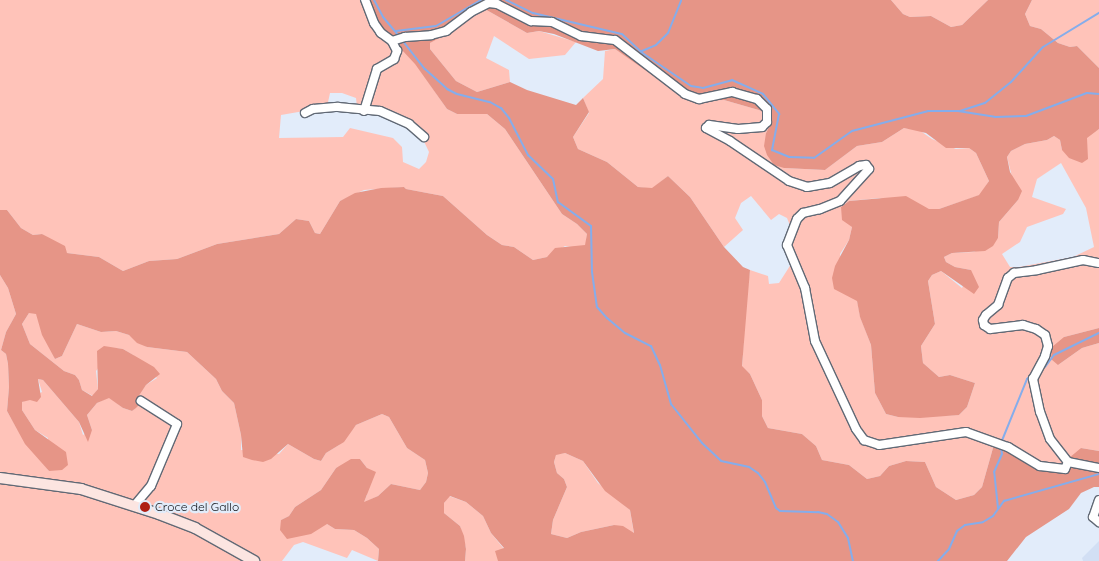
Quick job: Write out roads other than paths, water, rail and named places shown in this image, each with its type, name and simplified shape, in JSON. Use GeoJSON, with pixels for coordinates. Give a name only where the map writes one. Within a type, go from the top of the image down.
{"type":"FeatureCollection","features":[{"type":"Feature","properties":{"kind":"street"},"geometry":{"type":"LineString","coordinates":[[364,0],[374,23],[381,33],[398,39],[431,35],[446,30],[471,12],[489,3],[497,4],[531,21],[552,22],[581,36],[615,40],[685,94],[699,99],[732,92],[757,99],[767,109],[767,122],[762,127],[738,129],[710,125],[706,128],[712,134],[730,141],[789,181],[807,187],[830,183],[859,166],[866,165],[869,169],[840,201],[820,210],[803,213],[797,218],[787,245],[806,288],[815,340],[856,430],[864,440],[878,445],[966,432],[998,442],[1040,466],[1065,469],[1068,462]]}},
{"type":"Feature","properties":{"kind":"street"},"geometry":{"type":"LineString","coordinates":[[364,111],[377,68],[396,56],[398,39]]}},
{"type":"Feature","properties":{"kind":"street"},"geometry":{"type":"LineString","coordinates":[[305,114],[313,109],[338,107],[364,111],[380,111],[409,124],[424,137]]}},
{"type":"Feature","properties":{"kind":"street"},"geometry":{"type":"LineString","coordinates":[[1099,263],[1083,260],[1014,273],[1008,278],[998,304],[983,320],[984,325],[990,328],[1023,325],[1036,329],[1045,335],[1048,346],[1033,379],[1040,412],[1050,439],[1068,462],[1099,468]]}},
{"type":"Feature","properties":{"kind":"street"},"geometry":{"type":"LineString","coordinates":[[134,506],[151,486],[178,424],[141,401]]}},
{"type":"Feature","properties":{"kind":"street"},"geometry":{"type":"LineString","coordinates":[[0,478],[81,489],[134,506],[195,528],[254,561]]}},
{"type":"Feature","properties":{"kind":"street"},"geometry":{"type":"LineString","coordinates":[[1099,500],[1093,517],[1099,522]]}},
{"type":"Feature","properties":{"kind":"waterway"},"geometry":{"type":"LineString","coordinates":[[374,0],[383,17],[399,36]]}},
{"type":"Feature","properties":{"kind":"waterway"},"geometry":{"type":"LineString","coordinates":[[396,31],[436,26],[481,0]]}},
{"type":"Feature","properties":{"kind":"waterway"},"geometry":{"type":"LineString","coordinates":[[506,0],[533,13],[622,34],[641,52],[691,86],[703,88],[732,80],[763,94],[779,114],[772,150],[789,157],[814,158],[852,131],[928,111],[958,111],[995,117],[1026,116],[1087,93],[1099,94]]}},
{"type":"Feature","properties":{"kind":"waterway"},"geometry":{"type":"LineString","coordinates":[[642,51],[656,45],[668,33],[681,0]]}},
{"type":"Feature","properties":{"kind":"waterway"},"geometry":{"type":"LineString","coordinates":[[960,111],[985,103],[1011,82],[1043,47],[1099,13]]}},
{"type":"Feature","properties":{"kind":"waterway"},"geometry":{"type":"LineString","coordinates":[[402,40],[425,69],[447,89],[457,94],[490,102],[501,108],[509,118],[528,155],[553,179],[558,202],[591,226],[592,272],[597,307],[625,333],[651,346],[660,365],[671,404],[702,443],[721,461],[749,467],[758,473],[765,482],[776,508],[780,511],[818,512],[827,514],[838,522],[848,538],[853,561]]}},
{"type":"Feature","properties":{"kind":"waterway"},"geometry":{"type":"LineString","coordinates":[[1045,367],[1054,355],[1099,333]]}},
{"type":"Feature","properties":{"kind":"waterway"},"geometry":{"type":"LineString","coordinates":[[1001,443],[1027,379],[1031,375]]}},
{"type":"Feature","properties":{"kind":"waterway"},"geometry":{"type":"LineString","coordinates":[[998,508],[994,472],[1002,454],[1001,448]]}},
{"type":"Feature","properties":{"kind":"waterway"},"geometry":{"type":"LineString","coordinates":[[938,561],[949,549],[957,531],[965,525],[983,522],[993,516],[1004,501],[1099,474]]}},
{"type":"Feature","properties":{"kind":"place","name":"Croce del Gallo"},"geometry":{"type":"Point","coordinates":[145,507]}}]}
